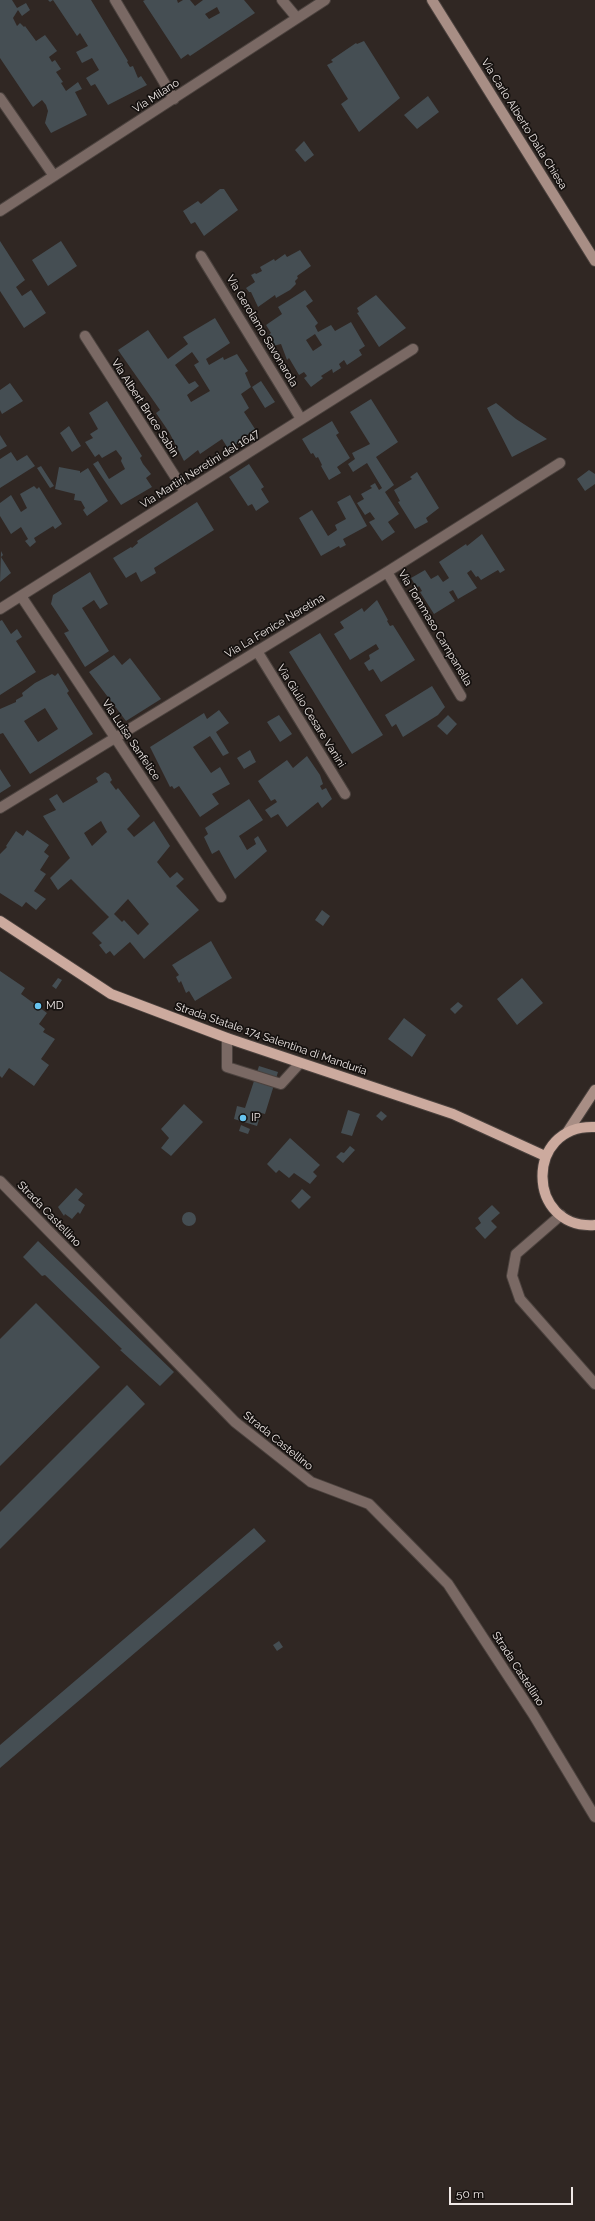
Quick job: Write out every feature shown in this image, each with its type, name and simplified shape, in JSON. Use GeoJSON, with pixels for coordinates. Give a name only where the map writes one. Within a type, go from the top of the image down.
{"type":"FeatureCollection","features":[{"type":"Feature","properties":{"kind":"main road","name":"Strada Statale 174 Salentina di Manduria"},"geometry":{"type":"LineString","coordinates":[[0,921],[111,994],[228,1038],[453,1114],[545,1156]]}},
{"type":"Feature","properties":{"kind":"main road"},"geometry":{"type":"LineString","coordinates":[[595,1127],[585,1127],[568,1131],[555,1142],[545,1156],[541,1172],[543,1188],[550,1204],[561,1215],[574,1222],[595,1224]]}},
{"type":"Feature","properties":{"kind":"street"},"geometry":{"type":"LineString","coordinates":[[115,0],[174,99]]}},
{"type":"Feature","properties":{"kind":"street"},"geometry":{"type":"LineString","coordinates":[[282,0],[297,18]]}},
{"type":"Feature","properties":{"kind":"street","name":"Via Milano"},"geometry":{"type":"LineString","coordinates":[[0,211],[325,0]]}},
{"type":"Feature","properties":{"kind":"street","name":"Via Carlo Alberto Dalla Chiesa"},"geometry":{"type":"LineString","coordinates":[[432,0],[595,260]]}},
{"type":"Feature","properties":{"kind":"street"},"geometry":{"type":"LineString","coordinates":[[0,98],[54,176]]}},
{"type":"Feature","properties":{"kind":"street","name":"Via Gerolamo Savonarola"},"geometry":{"type":"LineString","coordinates":[[201,256],[301,419]]}},
{"type":"Feature","properties":{"kind":"street","name":"Via Albert Bruce Sabin"},"geometry":{"type":"LineString","coordinates":[[85,336],[185,492]]}},
{"type":"Feature","properties":{"kind":"street","name":"Via Martiri Neretini del 1647"},"geometry":{"type":"LineString","coordinates":[[0,609],[413,349]]}},
{"type":"Feature","properties":{"kind":"street","name":"Via La Fenice Neretina"},"geometry":{"type":"LineString","coordinates":[[0,808],[387,572],[560,463]]}},
{"type":"Feature","properties":{"kind":"street","name":"Via Tommaso Campanella"},"geometry":{"type":"LineString","coordinates":[[387,572],[461,696]]}},
{"type":"Feature","properties":{"kind":"street","name":"Via Luisa Sanfelice"},"geometry":{"type":"LineString","coordinates":[[21,596],[221,897]]}},
{"type":"Feature","properties":{"kind":"street","name":"Via Giulio Cesare Vanini"},"geometry":{"type":"LineString","coordinates":[[257,651],[345,794]]}},
{"type":"Feature","properties":{"kind":"street"},"geometry":{"type":"LineString","coordinates":[[228,1038],[228,1067],[281,1084],[300,1063]]}},
{"type":"Feature","properties":{"kind":"street"},"geometry":{"type":"LineString","coordinates":[[568,1131],[595,1090]]}},
{"type":"Feature","properties":{"kind":"street","name":"Strada Castellino"},"geometry":{"type":"LineString","coordinates":[[0,1181],[235,1422],[311,1482],[369,1504],[448,1584],[533,1714],[595,1817]]}},
{"type":"Feature","properties":{"kind":"street"},"geometry":{"type":"LineString","coordinates":[[561,1215],[516,1254],[512,1276],[520,1299],[595,1384]]}},
{"type":"Feature","properties":{"kind":"building"},"geometry":{"type":"Polygon","coordinates":[[[0,0],[12,0],[17,8],[26,3],[30,10],[22,16],[18,10],[13,18],[17,26],[20,23],[24,27],[25,26],[36,41],[45,35],[57,51],[49,57],[52,62],[55,60],[61,69],[56,72],[63,82],[61,83],[66,91],[78,82],[82,89],[75,92],[87,115],[51,133],[45,123],[48,111],[46,105],[42,100],[33,107],[0,58],[0,0]]]}},
{"type":"Feature","properties":{"kind":"building"},"geometry":{"type":"Polygon","coordinates":[[[53,0],[91,0],[128,61],[127,62],[130,67],[133,66],[138,78],[141,76],[147,85],[108,105],[95,84],[91,86],[86,78],[99,70],[92,58],[82,63],[76,52],[88,46],[80,33],[77,36],[53,0]]]}},
{"type":"Feature","properties":{"kind":"building"},"geometry":{"type":"Polygon","coordinates":[[[177,0],[178,3],[183,0],[190,0],[195,6],[203,0],[244,0],[255,13],[190,56],[188,54],[181,59],[143,1],[177,0]],[[217,7],[205,14],[209,19],[220,13],[217,7]]]}},
{"type":"Feature","properties":{"kind":"building"},"geometry":{"type":"Polygon","coordinates":[[[364,41],[400,98],[359,132],[341,104],[348,99],[327,65],[333,62],[331,60],[356,43],[357,44],[364,41]]]}},
{"type":"Feature","properties":{"kind":"building"},"geometry":{"type":"Polygon","coordinates":[[[428,96],[439,112],[417,129],[404,115],[428,96]]]}},
{"type":"Feature","properties":{"kind":"building"},"geometry":{"type":"Polygon","coordinates":[[[304,141],[314,155],[305,162],[295,150],[304,141]]]}},
{"type":"Feature","properties":{"kind":"building"},"geometry":{"type":"Polygon","coordinates":[[[220,189],[224,189],[238,210],[204,236],[195,222],[191,224],[183,211],[198,201],[201,204],[220,189]]]}},
{"type":"Feature","properties":{"kind":"building"},"geometry":{"type":"Polygon","coordinates":[[[0,241],[25,280],[16,287],[22,296],[31,290],[46,313],[24,328],[0,291],[0,241]]]}},
{"type":"Feature","properties":{"kind":"building"},"geometry":{"type":"Polygon","coordinates":[[[61,241],[77,266],[48,286],[32,260],[61,241]]]}},
{"type":"Feature","properties":{"kind":"building"},"geometry":{"type":"Polygon","coordinates":[[[300,250],[311,266],[297,276],[298,278],[295,281],[296,284],[290,290],[276,298],[275,295],[258,307],[251,292],[249,292],[246,288],[255,282],[251,275],[262,271],[260,267],[274,259],[275,261],[285,254],[287,257],[300,250]]]}},
{"type":"Feature","properties":{"kind":"building"},"geometry":{"type":"Polygon","coordinates":[[[305,290],[313,301],[306,306],[318,323],[315,326],[318,332],[331,325],[335,331],[351,322],[365,346],[359,350],[362,355],[347,365],[344,360],[339,364],[341,368],[333,373],[332,369],[321,376],[323,378],[311,387],[304,378],[307,376],[304,372],[299,375],[289,358],[287,360],[281,344],[273,346],[267,336],[271,333],[266,325],[282,314],[278,307],[305,290]],[[315,334],[306,340],[313,351],[322,345],[315,334]]]}},
{"type":"Feature","properties":{"kind":"building"},"geometry":{"type":"Polygon","coordinates":[[[376,295],[406,328],[379,347],[357,313],[359,312],[357,308],[376,295]]]}},
{"type":"Feature","properties":{"kind":"building"},"geometry":{"type":"Polygon","coordinates":[[[215,318],[230,343],[206,359],[209,365],[223,357],[224,360],[237,354],[248,371],[245,373],[251,387],[241,394],[249,408],[244,412],[255,429],[229,450],[222,439],[200,454],[198,450],[184,461],[169,432],[156,413],[160,410],[118,350],[148,330],[168,359],[188,344],[183,337],[215,318]],[[192,352],[175,365],[189,384],[195,381],[199,386],[187,395],[191,402],[210,391],[194,365],[199,362],[192,352]]]}},
{"type":"Feature","properties":{"kind":"building"},"geometry":{"type":"Polygon","coordinates":[[[261,381],[275,402],[265,408],[252,387],[261,381]]]}},
{"type":"Feature","properties":{"kind":"building"},"geometry":{"type":"Polygon","coordinates":[[[10,383],[23,401],[2,414],[0,410],[0,390],[10,383]]]}},
{"type":"Feature","properties":{"kind":"building"},"geometry":{"type":"Polygon","coordinates":[[[371,399],[398,442],[376,457],[394,485],[385,492],[399,514],[388,522],[395,532],[382,541],[369,522],[375,519],[370,512],[365,515],[357,503],[364,499],[361,494],[372,488],[370,486],[375,483],[379,490],[382,488],[367,463],[353,472],[348,464],[355,459],[352,453],[370,444],[350,412],[371,399]]]}},
{"type":"Feature","properties":{"kind":"building"},"geometry":{"type":"Polygon","coordinates":[[[107,401],[142,456],[140,458],[143,464],[151,474],[146,478],[152,487],[121,505],[93,464],[98,461],[109,479],[125,469],[121,461],[122,458],[116,450],[102,458],[99,454],[95,457],[85,442],[93,438],[90,434],[98,429],[89,413],[107,401]]]}},
{"type":"Feature","properties":{"kind":"building"},"geometry":{"type":"Polygon","coordinates":[[[496,403],[516,419],[547,439],[512,457],[487,408],[496,403]]]}},
{"type":"Feature","properties":{"kind":"building"},"geometry":{"type":"Polygon","coordinates":[[[332,421],[339,433],[336,435],[350,458],[337,467],[341,473],[329,480],[318,457],[316,458],[313,453],[311,454],[302,439],[332,421]]]}},
{"type":"Feature","properties":{"kind":"building"},"geometry":{"type":"Polygon","coordinates":[[[69,426],[81,446],[72,452],[60,433],[69,426]]]}},
{"type":"Feature","properties":{"kind":"building"},"geometry":{"type":"Polygon","coordinates":[[[0,435],[7,446],[0,450],[0,435]]]}},
{"type":"Feature","properties":{"kind":"building"},"geometry":{"type":"Polygon","coordinates":[[[11,452],[17,461],[27,455],[35,466],[0,488],[0,459],[11,452]]]}},
{"type":"Feature","properties":{"kind":"building"},"geometry":{"type":"Polygon","coordinates":[[[249,464],[264,487],[261,489],[269,502],[256,511],[252,504],[248,506],[229,477],[249,464]]]}},
{"type":"Feature","properties":{"kind":"building"},"geometry":{"type":"Polygon","coordinates":[[[41,466],[54,486],[50,488],[37,468],[41,466]]]}},
{"type":"Feature","properties":{"kind":"building"},"geometry":{"type":"Polygon","coordinates":[[[59,467],[80,471],[80,473],[88,468],[108,501],[87,516],[83,510],[85,508],[81,501],[74,500],[75,494],[55,489],[59,467]]]}},
{"type":"Feature","properties":{"kind":"building"},"geometry":{"type":"Polygon","coordinates":[[[589,470],[595,474],[595,484],[585,491],[577,479],[589,470]]]}},
{"type":"Feature","properties":{"kind":"building"},"geometry":{"type":"Polygon","coordinates":[[[417,472],[439,508],[426,518],[428,522],[415,529],[398,502],[400,501],[394,490],[412,479],[410,477],[417,472]]]}},
{"type":"Feature","properties":{"kind":"building"},"geometry":{"type":"Polygon","coordinates":[[[34,486],[37,489],[39,487],[62,524],[55,529],[53,526],[34,538],[36,542],[30,547],[25,541],[28,539],[21,527],[11,534],[0,516],[0,503],[11,495],[21,512],[27,508],[20,494],[34,486]]]}},
{"type":"Feature","properties":{"kind":"building"},"geometry":{"type":"Polygon","coordinates":[[[350,495],[367,526],[343,539],[346,545],[340,548],[339,546],[321,556],[299,518],[312,510],[328,536],[337,530],[335,525],[346,519],[337,502],[350,495]]]}},
{"type":"Feature","properties":{"kind":"building"},"geometry":{"type":"Polygon","coordinates":[[[197,502],[214,530],[154,568],[156,573],[141,582],[136,572],[126,578],[113,558],[131,547],[132,548],[138,543],[137,541],[197,502]]]}},
{"type":"Feature","properties":{"kind":"building"},"geometry":{"type":"Polygon","coordinates":[[[482,534],[505,570],[500,573],[498,570],[481,580],[478,576],[476,577],[471,570],[467,573],[477,588],[458,599],[453,590],[449,592],[455,601],[434,614],[420,592],[422,591],[419,586],[417,588],[411,578],[425,570],[431,579],[438,575],[443,582],[449,578],[439,562],[466,544],[467,546],[482,534]]]}},
{"type":"Feature","properties":{"kind":"building"},"geometry":{"type":"Polygon","coordinates":[[[1,551],[3,555],[1,557],[11,573],[0,582],[1,551]]]}},
{"type":"Feature","properties":{"kind":"building"},"geometry":{"type":"Polygon","coordinates":[[[90,572],[108,604],[100,609],[94,600],[82,608],[109,651],[85,667],[64,633],[69,631],[51,604],[53,595],[90,572]]]}},
{"type":"Feature","properties":{"kind":"building"},"geometry":{"type":"Polygon","coordinates":[[[377,600],[390,626],[393,625],[415,660],[381,682],[373,669],[369,671],[364,663],[370,659],[369,655],[379,649],[376,644],[350,660],[334,634],[344,628],[340,622],[362,608],[364,612],[377,600]]]}},
{"type":"Feature","properties":{"kind":"building"},"geometry":{"type":"Polygon","coordinates":[[[2,620],[11,634],[17,629],[22,637],[16,641],[36,672],[0,695],[0,621],[2,620]]]}},
{"type":"Feature","properties":{"kind":"building"},"geometry":{"type":"Polygon","coordinates":[[[320,633],[383,735],[352,754],[289,652],[320,633]]]}},
{"type":"Feature","properties":{"kind":"building"},"geometry":{"type":"Polygon","coordinates":[[[114,655],[122,665],[130,658],[161,699],[126,721],[89,672],[114,655]]]}},
{"type":"Feature","properties":{"kind":"building"},"geometry":{"type":"Polygon","coordinates":[[[58,673],[69,691],[67,693],[93,734],[30,774],[3,733],[0,734],[0,709],[16,702],[16,700],[23,696],[22,693],[35,683],[52,674],[55,676],[58,673]],[[45,708],[24,721],[38,742],[58,729],[45,708]]]}},
{"type":"Feature","properties":{"kind":"building"},"geometry":{"type":"Polygon","coordinates":[[[432,686],[445,707],[438,715],[403,737],[396,724],[392,727],[385,715],[432,686]]]}},
{"type":"Feature","properties":{"kind":"building"},"geometry":{"type":"Polygon","coordinates":[[[219,710],[229,723],[216,732],[229,753],[223,756],[210,736],[193,747],[211,773],[220,767],[230,784],[212,794],[219,804],[200,817],[179,786],[174,789],[172,786],[170,787],[150,747],[204,713],[207,719],[219,710]]]}},
{"type":"Feature","properties":{"kind":"building"},"geometry":{"type":"Polygon","coordinates":[[[279,715],[292,734],[280,742],[267,722],[279,715]]]}},
{"type":"Feature","properties":{"kind":"building"},"geometry":{"type":"Polygon","coordinates":[[[448,715],[457,724],[447,735],[437,726],[448,715]]]}},
{"type":"Feature","properties":{"kind":"building"},"geometry":{"type":"Polygon","coordinates":[[[250,750],[256,762],[244,769],[237,758],[250,750]]]}},
{"type":"Feature","properties":{"kind":"building"},"geometry":{"type":"Polygon","coordinates":[[[307,756],[320,775],[323,784],[320,786],[322,790],[326,788],[332,799],[322,808],[318,802],[287,827],[278,814],[271,818],[265,810],[277,802],[275,799],[271,801],[258,781],[287,760],[293,768],[307,756]]]}},
{"type":"Feature","properties":{"kind":"building"},"geometry":{"type":"Polygon","coordinates":[[[0,769],[11,786],[0,793],[0,769]]]}},
{"type":"Feature","properties":{"kind":"building"},"geometry":{"type":"Polygon","coordinates":[[[105,772],[109,774],[112,780],[110,782],[116,790],[118,788],[140,816],[127,829],[134,837],[154,821],[170,846],[157,862],[170,878],[177,872],[184,879],[176,886],[199,910],[144,959],[130,942],[114,956],[110,951],[106,954],[99,945],[102,943],[92,933],[109,917],[71,879],[58,890],[50,878],[70,858],[43,816],[56,810],[49,799],[57,794],[63,803],[98,782],[96,778],[105,772]],[[101,821],[84,833],[92,846],[107,832],[101,821]],[[128,899],[114,914],[122,922],[124,920],[138,935],[149,924],[128,899]]]}},
{"type":"Feature","properties":{"kind":"building"},"geometry":{"type":"Polygon","coordinates":[[[249,799],[263,820],[239,836],[247,850],[256,844],[254,839],[258,836],[267,851],[235,879],[219,850],[212,854],[204,837],[208,834],[205,828],[249,799]]]}},
{"type":"Feature","properties":{"kind":"building"},"geometry":{"type":"Polygon","coordinates":[[[27,830],[49,845],[44,852],[49,856],[40,870],[46,874],[34,891],[46,899],[36,910],[26,902],[22,907],[0,893],[0,854],[7,847],[6,846],[16,831],[23,836],[27,830]]]}},
{"type":"Feature","properties":{"kind":"building"},"geometry":{"type":"Polygon","coordinates":[[[322,910],[330,916],[323,926],[315,920],[322,910]]]}},
{"type":"Feature","properties":{"kind":"building"},"geometry":{"type":"Polygon","coordinates":[[[211,941],[232,978],[195,1001],[189,991],[186,993],[181,981],[179,983],[176,977],[179,975],[172,965],[211,941]]]}},
{"type":"Feature","properties":{"kind":"building"},"geometry":{"type":"Polygon","coordinates":[[[0,971],[25,988],[21,994],[47,1013],[39,1024],[45,1029],[43,1032],[55,1039],[41,1059],[49,1065],[34,1086],[9,1068],[2,1078],[0,1076],[0,971]]]}},
{"type":"Feature","properties":{"kind":"building"},"geometry":{"type":"Polygon","coordinates":[[[58,978],[62,980],[56,989],[52,986],[58,978]]]}},
{"type":"Feature","properties":{"kind":"building"},"geometry":{"type":"Polygon","coordinates":[[[522,978],[543,1003],[517,1025],[497,999],[522,978]]]}},
{"type":"Feature","properties":{"kind":"building"},"geometry":{"type":"Polygon","coordinates":[[[458,1002],[463,1006],[455,1014],[450,1009],[458,1002]]]}},
{"type":"Feature","properties":{"kind":"building"},"geometry":{"type":"Polygon","coordinates":[[[404,1018],[426,1035],[412,1057],[388,1039],[404,1018]]]}},
{"type":"Feature","properties":{"kind":"building"},"geometry":{"type":"Polygon","coordinates":[[[259,1066],[278,1072],[265,1114],[261,1113],[257,1126],[234,1119],[237,1106],[245,1108],[259,1066]]]}},
{"type":"Feature","properties":{"kind":"building"},"geometry":{"type":"Polygon","coordinates":[[[184,1104],[203,1122],[171,1156],[161,1148],[169,1138],[161,1129],[184,1104]]]}},
{"type":"Feature","properties":{"kind":"building"},"geometry":{"type":"Polygon","coordinates":[[[348,1110],[360,1114],[352,1136],[341,1133],[348,1110]]]}},
{"type":"Feature","properties":{"kind":"building"},"geometry":{"type":"Polygon","coordinates":[[[381,1111],[387,1116],[382,1121],[376,1116],[381,1111]]]}},
{"type":"Feature","properties":{"kind":"building"},"geometry":{"type":"Polygon","coordinates":[[[241,1125],[250,1129],[248,1134],[239,1131],[241,1125]]]}},
{"type":"Feature","properties":{"kind":"building"},"geometry":{"type":"Polygon","coordinates":[[[290,1138],[320,1165],[313,1172],[317,1176],[310,1184],[294,1173],[289,1178],[279,1170],[276,1173],[267,1164],[290,1138]]]}},
{"type":"Feature","properties":{"kind":"building"},"geometry":{"type":"Polygon","coordinates":[[[350,1146],[355,1150],[343,1163],[336,1157],[341,1152],[344,1153],[350,1146]]]}},
{"type":"Feature","properties":{"kind":"building"},"geometry":{"type":"Polygon","coordinates":[[[76,1188],[83,1194],[78,1200],[85,1205],[80,1214],[78,1212],[72,1219],[65,1214],[64,1216],[58,1207],[76,1188]]]}},
{"type":"Feature","properties":{"kind":"building"},"geometry":{"type":"Polygon","coordinates":[[[302,1189],[311,1197],[299,1209],[291,1201],[302,1189]]]}},
{"type":"Feature","properties":{"kind":"building"},"geometry":{"type":"Polygon","coordinates":[[[492,1205],[500,1213],[491,1221],[497,1227],[485,1239],[475,1228],[481,1223],[478,1218],[492,1205]]]}},
{"type":"Feature","properties":{"kind":"building"},"geometry":{"type":"Polygon","coordinates":[[[186,1212],[192,1212],[196,1216],[196,1222],[192,1226],[186,1226],[182,1222],[182,1216],[186,1212]]]}},
{"type":"Feature","properties":{"kind":"building"},"geometry":{"type":"Polygon","coordinates":[[[38,1241],[174,1372],[160,1386],[120,1350],[122,1349],[45,1275],[42,1276],[23,1257],[38,1241]]]}},
{"type":"Feature","properties":{"kind":"building"},"geometry":{"type":"Polygon","coordinates":[[[36,1303],[100,1367],[0,1466],[0,1339],[36,1303]]]}},
{"type":"Feature","properties":{"kind":"building"},"geometry":{"type":"Polygon","coordinates":[[[127,1385],[145,1404],[0,1549],[0,1512],[127,1385]]]}},
{"type":"Feature","properties":{"kind":"building"},"geometry":{"type":"Polygon","coordinates":[[[254,1528],[266,1541],[0,1768],[0,1745],[254,1528]]]}},
{"type":"Feature","properties":{"kind":"building"},"geometry":{"type":"Polygon","coordinates":[[[279,1641],[283,1647],[277,1651],[273,1645],[279,1641]]]}},
{"type":"Feature","properties":{"kind":"place","name":"MD"},"geometry":{"type":"Point","coordinates":[38,1006]}},
{"type":"Feature","properties":{"kind":"place","name":"IP"},"geometry":{"type":"Point","coordinates":[243,1118]}}]}
